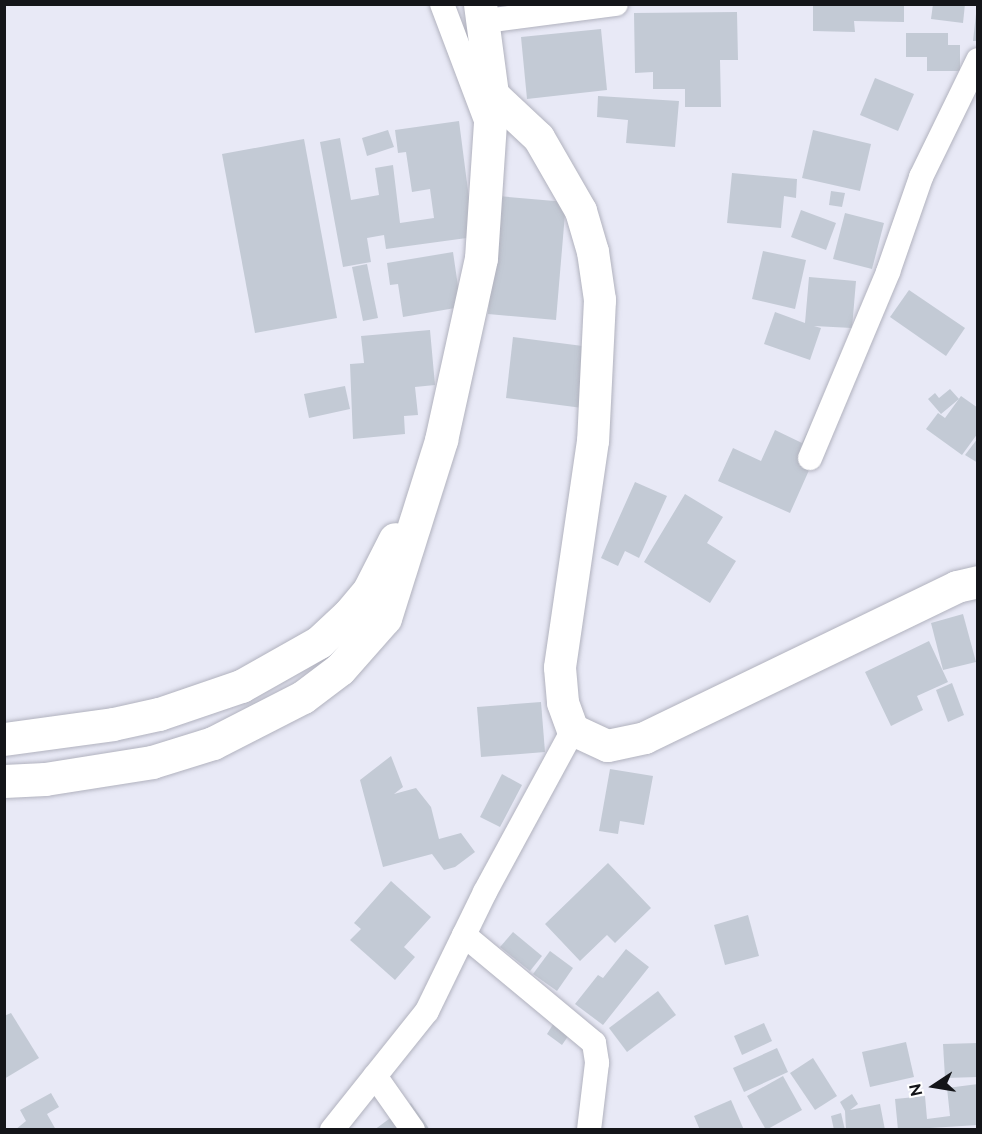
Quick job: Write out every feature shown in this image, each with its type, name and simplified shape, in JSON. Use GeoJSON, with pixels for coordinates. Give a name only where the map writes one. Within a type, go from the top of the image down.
{"type":"FeatureCollection","features":[{"type":"Feature","properties":{"kind":"main road"},"geometry":{"type":"LineString","coordinates":[[4,781],[45,779],[152,762],[213,743],[262,721],[312,690],[340,669],[385,618],[433,466],[458,375],[481,258],[492,94],[482,13]]}},
{"type":"Feature","properties":{"kind":"main road"},"geometry":{"type":"LineString","coordinates":[[4,739],[113,724],[159,714],[241,686],[319,642],[369,590],[433,466]]}},
{"type":"Feature","properties":{"kind":"street"},"geometry":{"type":"LineString","coordinates":[[442,4],[489,128]]}},
{"type":"Feature","properties":{"kind":"street"},"geometry":{"type":"LineString","coordinates":[[482,13],[616,4]]}},
{"type":"Feature","properties":{"kind":"street"},"geometry":{"type":"LineString","coordinates":[[810,458],[888,272],[921,177],[978,60]]}},
{"type":"Feature","properties":{"kind":"street"},"geometry":{"type":"LineString","coordinates":[[492,94],[540,138],[581,211],[593,252],[600,300],[593,441],[560,668],[563,703],[573,730],[608,746],[645,738],[957,587],[978,582]]}},
{"type":"Feature","properties":{"kind":"street"},"geometry":{"type":"LineString","coordinates":[[332,1130],[427,1011],[464,935],[573,730]]}},
{"type":"Feature","properties":{"kind":"street"},"geometry":{"type":"LineString","coordinates":[[464,935],[594,1043],[597,1063],[589,1130]]}},
{"type":"Feature","properties":{"kind":"street"},"geometry":{"type":"LineString","coordinates":[[375,1076],[413,1130]]}},
{"type":"Feature","properties":{"kind":"building"},"geometry":{"type":"Polygon","coordinates":[[[813,4],[904,4],[904,22],[854,21],[855,32],[813,31],[813,4]]]}},
{"type":"Feature","properties":{"kind":"building"},"geometry":{"type":"Polygon","coordinates":[[[933,4],[965,4],[963,23],[931,19],[933,4]]]}},
{"type":"Feature","properties":{"kind":"building"},"geometry":{"type":"Polygon","coordinates":[[[737,12],[738,60],[720,60],[721,107],[685,107],[685,89],[653,89],[653,72],[635,73],[634,13],[737,12]]]}},
{"type":"Feature","properties":{"kind":"building"},"geometry":{"type":"Polygon","coordinates":[[[976,14],[978,14],[978,41],[973,41],[976,14]]]}},
{"type":"Feature","properties":{"kind":"building"},"geometry":{"type":"Polygon","coordinates":[[[601,29],[607,90],[527,99],[521,37],[601,29]]]}},
{"type":"Feature","properties":{"kind":"building"},"geometry":{"type":"Polygon","coordinates":[[[906,33],[948,33],[948,45],[960,45],[960,71],[927,71],[927,57],[906,57],[906,33]]]}},
{"type":"Feature","properties":{"kind":"building"},"geometry":{"type":"Polygon","coordinates":[[[875,78],[914,94],[898,131],[860,115],[875,78]]]}},
{"type":"Feature","properties":{"kind":"building"},"geometry":{"type":"Polygon","coordinates":[[[598,96],[679,101],[675,147],[626,143],[628,120],[597,117],[598,96]]]}},
{"type":"Feature","properties":{"kind":"building"},"geometry":{"type":"Polygon","coordinates":[[[459,121],[474,237],[386,249],[384,235],[367,238],[371,262],[343,267],[320,142],[340,138],[351,200],[379,195],[375,168],[393,165],[400,223],[434,218],[430,189],[412,192],[406,152],[398,153],[395,130],[459,121]]]}},
{"type":"Feature","properties":{"kind":"building"},"geometry":{"type":"Polygon","coordinates":[[[388,130],[394,147],[367,156],[362,138],[388,130]]]}},
{"type":"Feature","properties":{"kind":"building"},"geometry":{"type":"Polygon","coordinates":[[[813,130],[871,144],[860,191],[802,178],[813,130]]]}},
{"type":"Feature","properties":{"kind":"building"},"geometry":{"type":"Polygon","coordinates":[[[304,139],[337,318],[255,333],[222,154],[304,139]]]}},
{"type":"Feature","properties":{"kind":"building"},"geometry":{"type":"Polygon","coordinates":[[[732,173],[797,179],[796,198],[784,196],[781,228],[727,223],[732,173]]]}},
{"type":"Feature","properties":{"kind":"building"},"geometry":{"type":"Polygon","coordinates":[[[831,191],[845,193],[842,207],[829,205],[831,191]]]}},
{"type":"Feature","properties":{"kind":"building"},"geometry":{"type":"Polygon","coordinates":[[[498,196],[566,202],[556,320],[488,314],[498,196]]]}},
{"type":"Feature","properties":{"kind":"building"},"geometry":{"type":"Polygon","coordinates":[[[801,210],[836,223],[826,250],[791,237],[801,210]]]}},
{"type":"Feature","properties":{"kind":"building"},"geometry":{"type":"Polygon","coordinates":[[[845,213],[884,223],[872,269],[833,259],[845,213]]]}},
{"type":"Feature","properties":{"kind":"building"},"geometry":{"type":"Polygon","coordinates":[[[763,251],[806,260],[795,309],[752,299],[763,251]]]}},
{"type":"Feature","properties":{"kind":"building"},"geometry":{"type":"Polygon","coordinates":[[[453,252],[461,307],[403,317],[398,284],[390,285],[387,263],[453,252]]]}},
{"type":"Feature","properties":{"kind":"building"},"geometry":{"type":"Polygon","coordinates":[[[367,264],[378,318],[363,321],[352,267],[367,264]]]}},
{"type":"Feature","properties":{"kind":"building"},"geometry":{"type":"Polygon","coordinates":[[[809,277],[856,281],[852,328],[814,326],[821,328],[810,360],[764,344],[775,312],[805,323],[809,277]]]}},
{"type":"Feature","properties":{"kind":"building"},"geometry":{"type":"Polygon","coordinates":[[[909,290],[965,328],[946,356],[890,317],[909,290]]]}},
{"type":"Feature","properties":{"kind":"building"},"geometry":{"type":"Polygon","coordinates":[[[430,330],[435,385],[415,387],[418,415],[404,416],[405,434],[353,439],[350,364],[364,363],[361,336],[430,330]]]}},
{"type":"Feature","properties":{"kind":"building"},"geometry":{"type":"Polygon","coordinates":[[[513,337],[598,348],[590,409],[506,398],[513,337]]]}},
{"type":"Feature","properties":{"kind":"building"},"geometry":{"type":"Polygon","coordinates":[[[833,380],[818,450],[790,513],[718,481],[733,448],[761,461],[775,430],[802,443],[833,380]]]}},
{"type":"Feature","properties":{"kind":"building"},"geometry":{"type":"Polygon","coordinates":[[[345,386],[350,409],[309,418],[304,394],[345,386]]]}},
{"type":"Feature","properties":{"kind":"building"},"geometry":{"type":"Polygon","coordinates":[[[950,389],[959,399],[941,414],[928,399],[935,393],[939,398],[950,389]]]}},
{"type":"Feature","properties":{"kind":"building"},"geometry":{"type":"Polygon","coordinates":[[[961,396],[978,408],[978,433],[962,455],[926,429],[938,413],[945,418],[961,396]]]}},
{"type":"Feature","properties":{"kind":"building"},"geometry":{"type":"Polygon","coordinates":[[[978,438],[978,463],[965,455],[978,438]]]}},
{"type":"Feature","properties":{"kind":"building"},"geometry":{"type":"Polygon","coordinates":[[[635,482],[667,496],[639,558],[625,551],[618,566],[601,558],[635,482]]]}},
{"type":"Feature","properties":{"kind":"building"},"geometry":{"type":"Polygon","coordinates":[[[685,494],[723,517],[707,543],[736,561],[710,603],[644,562],[685,494]]]}},
{"type":"Feature","properties":{"kind":"building"},"geometry":{"type":"Polygon","coordinates":[[[963,614],[976,662],[943,670],[931,623],[963,614]]]}},
{"type":"Feature","properties":{"kind":"building"},"geometry":{"type":"Polygon","coordinates":[[[929,641],[948,682],[917,696],[923,710],[891,726],[865,672],[929,641]]]}},
{"type":"Feature","properties":{"kind":"building"},"geometry":{"type":"Polygon","coordinates":[[[952,683],[964,715],[948,722],[936,690],[952,683]]]}},
{"type":"Feature","properties":{"kind":"building"},"geometry":{"type":"Polygon","coordinates":[[[541,702],[545,752],[481,757],[477,707],[541,702]]]}},
{"type":"Feature","properties":{"kind":"building"},"geometry":{"type":"Polygon","coordinates":[[[391,756],[403,787],[394,794],[416,788],[431,807],[439,839],[461,833],[475,852],[455,867],[444,870],[432,854],[383,867],[360,780],[391,756]]]}},
{"type":"Feature","properties":{"kind":"building"},"geometry":{"type":"Polygon","coordinates":[[[610,769],[653,776],[644,825],[620,821],[618,834],[599,831],[610,769]]]}},
{"type":"Feature","properties":{"kind":"building"},"geometry":{"type":"Polygon","coordinates":[[[502,774],[522,785],[500,827],[480,817],[502,774]]]}},
{"type":"Feature","properties":{"kind":"building"},"geometry":{"type":"Polygon","coordinates":[[[608,863],[651,908],[615,943],[607,935],[580,961],[545,924],[608,863]]]}},
{"type":"Feature","properties":{"kind":"building"},"geometry":{"type":"Polygon","coordinates":[[[391,881],[431,917],[404,947],[415,957],[395,980],[350,940],[361,929],[354,923],[391,881]]]}},
{"type":"Feature","properties":{"kind":"building"},"geometry":{"type":"Polygon","coordinates":[[[748,915],[759,956],[725,965],[714,925],[748,915]]]}},
{"type":"Feature","properties":{"kind":"building"},"geometry":{"type":"Polygon","coordinates":[[[513,932],[542,956],[530,971],[500,947],[513,932]]]}},
{"type":"Feature","properties":{"kind":"building"},"geometry":{"type":"Polygon","coordinates":[[[626,949],[649,967],[603,1025],[575,1004],[598,975],[603,978],[626,949]]]}},
{"type":"Feature","properties":{"kind":"building"},"geometry":{"type":"Polygon","coordinates":[[[550,951],[573,968],[557,991],[533,974],[550,951]]]}},
{"type":"Feature","properties":{"kind":"building"},"geometry":{"type":"Polygon","coordinates":[[[658,991],[676,1015],[627,1052],[609,1028],[658,991]]]}},
{"type":"Feature","properties":{"kind":"building"},"geometry":{"type":"Polygon","coordinates":[[[11,1013],[39,1058],[4,1079],[4,1016],[11,1013]]]}},
{"type":"Feature","properties":{"kind":"building"},"geometry":{"type":"Polygon","coordinates":[[[557,1018],[573,1029],[562,1045],[547,1034],[557,1018]]]}},
{"type":"Feature","properties":{"kind":"building"},"geometry":{"type":"Polygon","coordinates":[[[764,1023],[772,1041],[742,1055],[734,1036],[764,1023]]]}},
{"type":"Feature","properties":{"kind":"building"},"geometry":{"type":"Polygon","coordinates":[[[906,1042],[914,1077],[870,1087],[862,1052],[906,1042]]]}},
{"type":"Feature","properties":{"kind":"building"},"geometry":{"type":"Polygon","coordinates":[[[978,1043],[978,1077],[945,1078],[943,1044],[978,1043]]]}},
{"type":"Feature","properties":{"kind":"building"},"geometry":{"type":"Polygon","coordinates":[[[777,1048],[788,1072],[744,1092],[733,1068],[777,1048]]]}},
{"type":"Feature","properties":{"kind":"building"},"geometry":{"type":"Polygon","coordinates":[[[813,1058],[837,1096],[815,1110],[790,1073],[813,1058]]]}},
{"type":"Feature","properties":{"kind":"building"},"geometry":{"type":"Polygon","coordinates":[[[783,1076],[802,1110],[766,1130],[747,1096],[783,1076]]]}},
{"type":"Feature","properties":{"kind":"building"},"geometry":{"type":"Polygon","coordinates":[[[978,1084],[978,1125],[898,1130],[895,1099],[925,1096],[927,1119],[950,1116],[947,1088],[978,1084]]]}},
{"type":"Feature","properties":{"kind":"building"},"geometry":{"type":"Polygon","coordinates":[[[51,1093],[59,1107],[47,1114],[56,1130],[15,1130],[26,1121],[20,1110],[51,1093]]]}},
{"type":"Feature","properties":{"kind":"building"},"geometry":{"type":"Polygon","coordinates":[[[852,1094],[858,1104],[850,1110],[880,1104],[885,1130],[846,1130],[845,1111],[840,1102],[852,1094]]]}},
{"type":"Feature","properties":{"kind":"building"},"geometry":{"type":"Polygon","coordinates":[[[731,1100],[744,1130],[700,1130],[694,1116],[731,1100]]]}},
{"type":"Feature","properties":{"kind":"building"},"geometry":{"type":"Polygon","coordinates":[[[411,1103],[430,1130],[374,1130],[411,1103]]]}},
{"type":"Feature","properties":{"kind":"building"},"geometry":{"type":"Polygon","coordinates":[[[841,1113],[845,1130],[834,1130],[831,1116],[841,1113]]]}}]}
